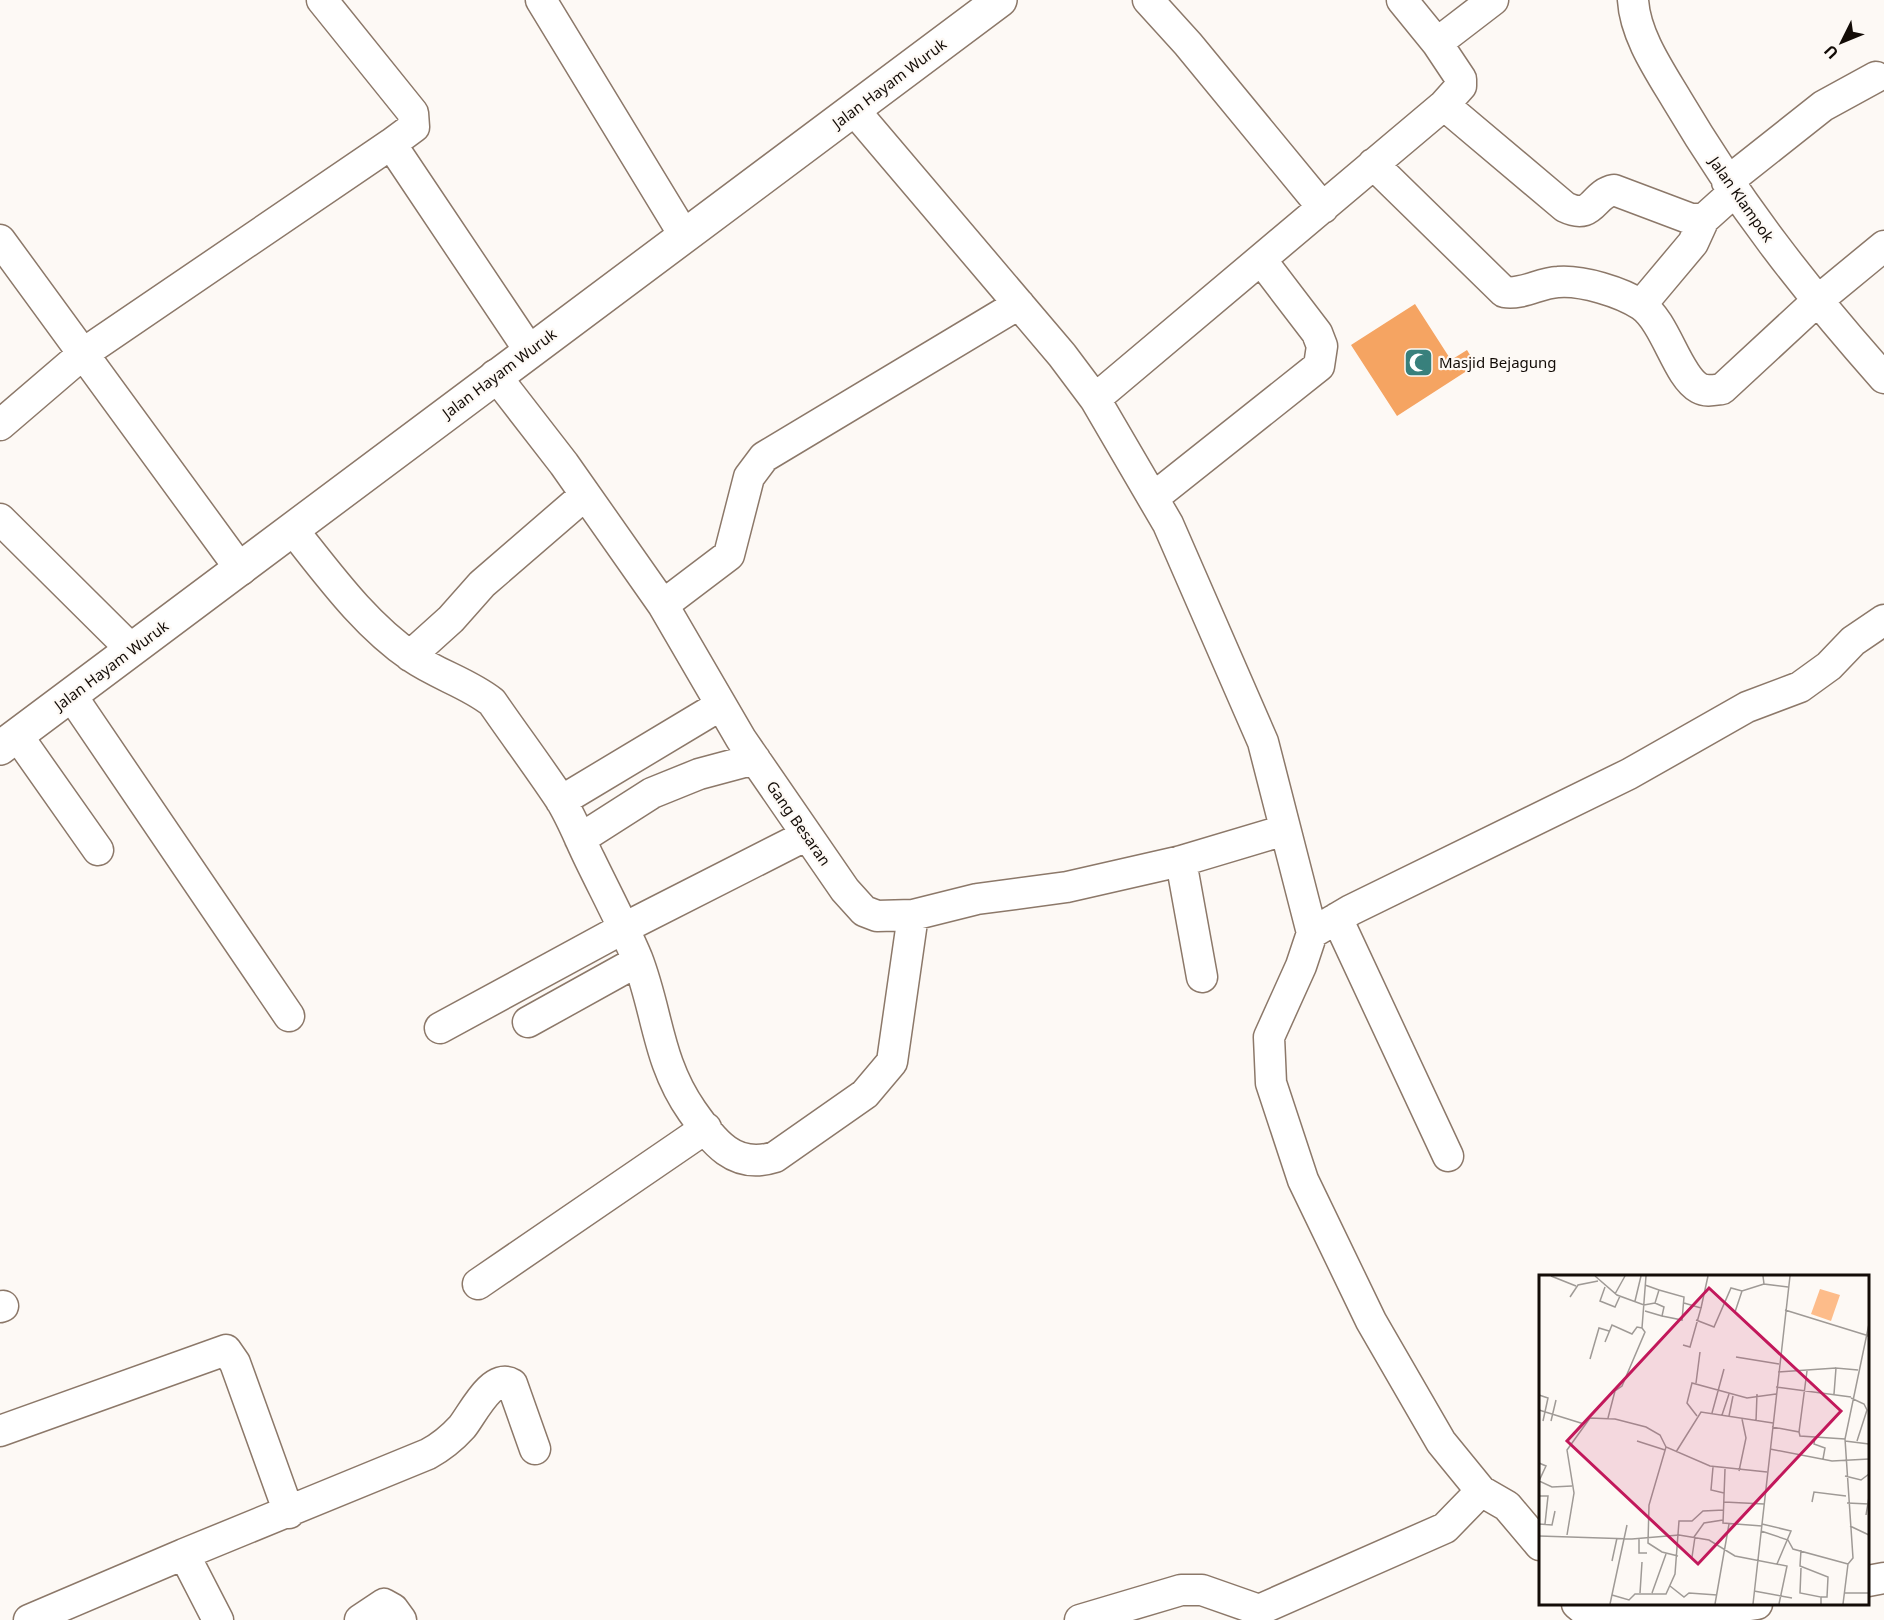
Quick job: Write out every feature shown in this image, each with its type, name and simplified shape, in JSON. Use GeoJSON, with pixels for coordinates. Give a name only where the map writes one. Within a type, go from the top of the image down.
{"type":"FeatureCollection","features":[{"type":"Feature","properties":{"kind":"main road","name":"Jalan Hayam Wuruk"},"geometry":{"type":"LineString","coordinates":[[8,741],[241,570],[495,375],[1000,0]]}},
{"type":"Feature","properties":{"kind":"street"},"geometry":{"type":"LineString","coordinates":[[541,0],[684,235]]}},
{"type":"Feature","properties":{"kind":"street"},"geometry":{"type":"LineString","coordinates":[[1148,0],[1188,44],[1323,208]]}},
{"type":"Feature","properties":{"kind":"street"},"geometry":{"type":"LineString","coordinates":[[1095,399],[1262,261],[1444,105],[1461,86],[1461,79],[1437,43],[1401,0]]}},
{"type":"Feature","properties":{"kind":"street"},"geometry":{"type":"LineString","coordinates":[[1437,43],[1493,0]]}},
{"type":"Feature","properties":{"kind":"street","name":"Jalan Klampok"},"geometry":{"type":"LineString","coordinates":[[1633,0],[1640,31],[1662,75],[1730,187],[1816,302],[1884,378]]}},
{"type":"Feature","properties":{"kind":"street"},"geometry":{"type":"LineString","coordinates":[[0,425],[84,352],[414,127],[413,113],[330,2]]}},
{"type":"Feature","properties":{"kind":"street"},"geometry":{"type":"LineString","coordinates":[[1641,305],[1693,243],[1704,219],[1730,187],[1823,106],[1876,77]]}},
{"type":"Feature","properties":{"kind":"street"},"geometry":{"type":"LineString","coordinates":[[1444,105],[1565,207],[1576,212],[1585,211],[1609,191],[1614,190],[1682,216],[1704,219]]}},
{"type":"Feature","properties":{"kind":"street"},"geometry":{"type":"LineString","coordinates":[[854,110],[1062,355],[1095,399],[1154,498],[1168,524],[1263,742],[1286,830],[1324,926],[1448,1156]]}},
{"type":"Feature","properties":{"kind":"street"},"geometry":{"type":"LineString","coordinates":[[391,144],[529,350]]}},
{"type":"Feature","properties":{"kind":"street"},"geometry":{"type":"LineString","coordinates":[[1373,164],[1504,292],[1512,293],[1557,282],[1576,283],[1595,286],[1641,305],[1652,317],[1689,379],[1699,388],[1708,391],[1722,389],[1816,302],[1884,246]]}},
{"type":"Feature","properties":{"kind":"street"},"geometry":{"type":"LineString","coordinates":[[0,240],[241,570]]}},
{"type":"Feature","properties":{"kind":"street"},"geometry":{"type":"LineString","coordinates":[[1154,498],[1319,366],[1322,346],[1317,333],[1262,261]]}},
{"type":"Feature","properties":{"kind":"street"},"geometry":{"type":"LineString","coordinates":[[663,605],[729,555],[749,477],[764,458],[1019,304]]}},
{"type":"Feature","properties":{"kind":"street","name":"Gang Besaran"},"geometry":{"type":"LineString","coordinates":[[495,375],[585,495],[663,605],[755,759],[845,891],[864,911],[877,916],[913,915],[977,899],[1067,886],[1181,861],[1286,830]]}},
{"type":"Feature","properties":{"kind":"street"},"geometry":{"type":"LineString","coordinates":[[410,656],[451,619],[482,584],[585,495]]}},
{"type":"Feature","properties":{"kind":"street"},"geometry":{"type":"LineString","coordinates":[[0,519],[131,649]]}},
{"type":"Feature","properties":{"kind":"street"},"geometry":{"type":"LineString","coordinates":[[292,530],[352,604],[410,656],[456,683],[477,690],[492,702],[561,801],[624,928],[638,961],[671,1077],[706,1128],[722,1148],[732,1155],[744,1161],[759,1162],[775,1157],[865,1094],[892,1062],[913,915]]}},
{"type":"Feature","properties":{"kind":"street"},"geometry":{"type":"LineString","coordinates":[[1539,1544],[1507,1506],[1480,1491],[1441,1442],[1371,1321],[1303,1180],[1284,1128],[1271,1083],[1269,1037],[1301,966],[1324,926],[1629,774],[1746,707],[1800,687],[1829,666],[1853,641],[1884,620]]}},
{"type":"Feature","properties":{"kind":"street"},"geometry":{"type":"LineString","coordinates":[[71,695],[289,1016]]}},
{"type":"Feature","properties":{"kind":"street"},"geometry":{"type":"LineString","coordinates":[[561,801],[721,705]]}},
{"type":"Feature","properties":{"kind":"street"},"geometry":{"type":"LineString","coordinates":[[8,741],[98,850]]}},
{"type":"Feature","properties":{"kind":"street"},"geometry":{"type":"LineString","coordinates":[[580,839],[652,793],[699,774],[755,759]]}},
{"type":"Feature","properties":{"kind":"street"},"geometry":{"type":"LineString","coordinates":[[440,1028],[624,928],[807,835]]}},
{"type":"Feature","properties":{"kind":"street"},"geometry":{"type":"LineString","coordinates":[[1181,861],[1202,977]]}},
{"type":"Feature","properties":{"kind":"street"},"geometry":{"type":"LineString","coordinates":[[528,1022],[638,961]]}},
{"type":"Feature","properties":{"kind":"street"},"geometry":{"type":"LineString","coordinates":[[478,1284],[706,1128]]}},
{"type":"Feature","properties":{"kind":"street"},"geometry":{"type":"LineString","coordinates":[[0,1431],[226,1350],[235,1363],[289,1513]]}},
{"type":"Feature","properties":{"kind":"street"},"geometry":{"type":"LineString","coordinates":[[29,1620],[184,1554],[289,1513],[437,1448],[461,1427],[483,1395],[506,1383],[512,1384],[535,1449]]}},
{"type":"Feature","properties":{"kind":"street"},"geometry":{"type":"LineString","coordinates":[[1080,1620],[1180,1590],[1202,1590],[1259,1610],[1445,1528],[1480,1491]]}},
{"type":"Feature","properties":{"kind":"street"},"geometry":{"type":"LineString","coordinates":[[184,1554],[218,1620]]}},
{"type":"Feature","properties":{"kind":"street"},"geometry":{"type":"LineString","coordinates":[[1869,1581],[1884,1578]]}},
{"type":"Feature","properties":{"kind":"street"},"geometry":{"type":"LineString","coordinates":[[360,1620],[384,1604],[393,1609],[401,1620]]}},
{"type":"Feature","properties":{"kind":"street"},"geometry":{"type":"LineString","coordinates":[[1578,1605],[1588,1614],[1600,1617],[1668,1614],[1750,1605]]}},
{"type":"Feature","properties":{"kind":"building","name":"Masjid Bejagung"},"geometry":{"type":"Polygon","coordinates":[[[1415,304],[1451,360],[1467,350],[1476,365],[1397,416],[1351,345],[1415,304]]]}},
{"type":"Feature","properties":{"kind":"place","name":"Masjid Bejagung"},"geometry":{"type":"Point","coordinates":[1418,362]}}]}
